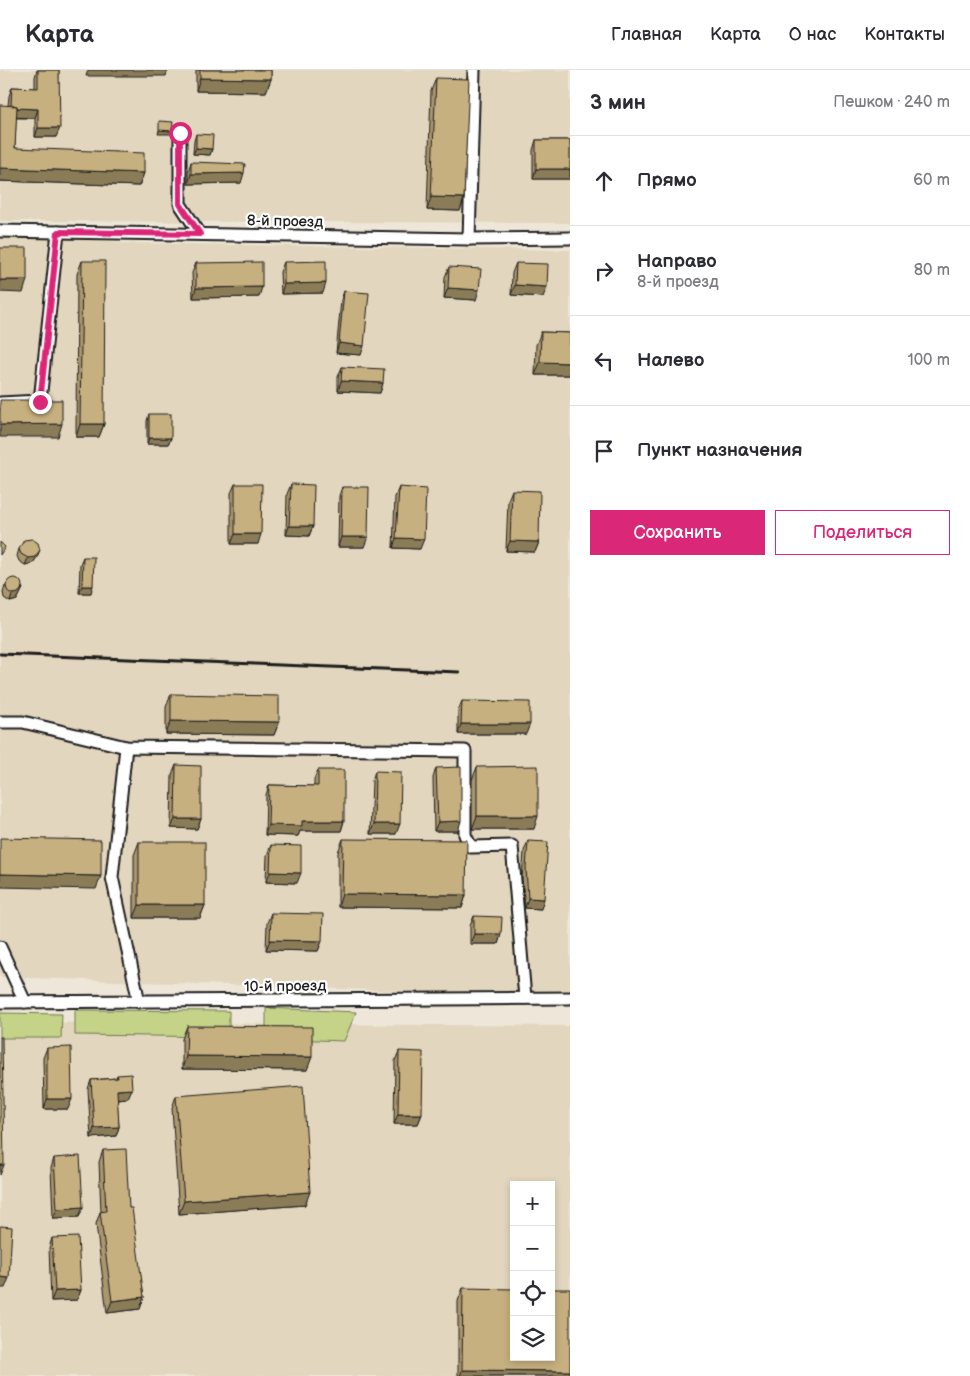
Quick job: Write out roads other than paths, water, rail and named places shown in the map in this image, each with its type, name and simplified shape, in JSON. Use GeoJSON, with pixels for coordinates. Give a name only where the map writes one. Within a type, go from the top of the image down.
{"type":"FeatureCollection","features":[{"type":"Feature","properties":{"kind":"street"},"geometry":{"type":"LineString","coordinates":[[469,239],[474,70]]}},
{"type":"Feature","properties":{"kind":"street"},"geometry":{"type":"LineString","coordinates":[[180,133],[180,204],[200,234]]}},
{"type":"Feature","properties":{"kind":"street","name":"8-й проезд"},"geometry":{"type":"LineString","coordinates":[[0,231],[469,239],[570,238]]}},
{"type":"Feature","properties":{"kind":"street"},"geometry":{"type":"LineString","coordinates":[[0,403],[40,402],[58,232]]}},
{"type":"Feature","properties":{"kind":"street"},"geometry":{"type":"LineString","coordinates":[[0,722],[23,722],[126,747],[465,751],[465,835],[471,847],[512,846],[525,998]]}},
{"type":"Feature","properties":{"kind":"street"},"geometry":{"type":"LineString","coordinates":[[126,747],[112,877],[139,1002]]}},
{"type":"Feature","properties":{"kind":"street"},"geometry":{"type":"LineString","coordinates":[[0,947],[25,1002]]}},
{"type":"Feature","properties":{"kind":"street","name":"10-й проезд"},"geometry":{"type":"LineString","coordinates":[[0,1002],[570,998]]}},
{"type":"Feature","properties":{"kind":"railway"},"geometry":{"type":"LineString","coordinates":[[0,654],[459,672]]}}]}
